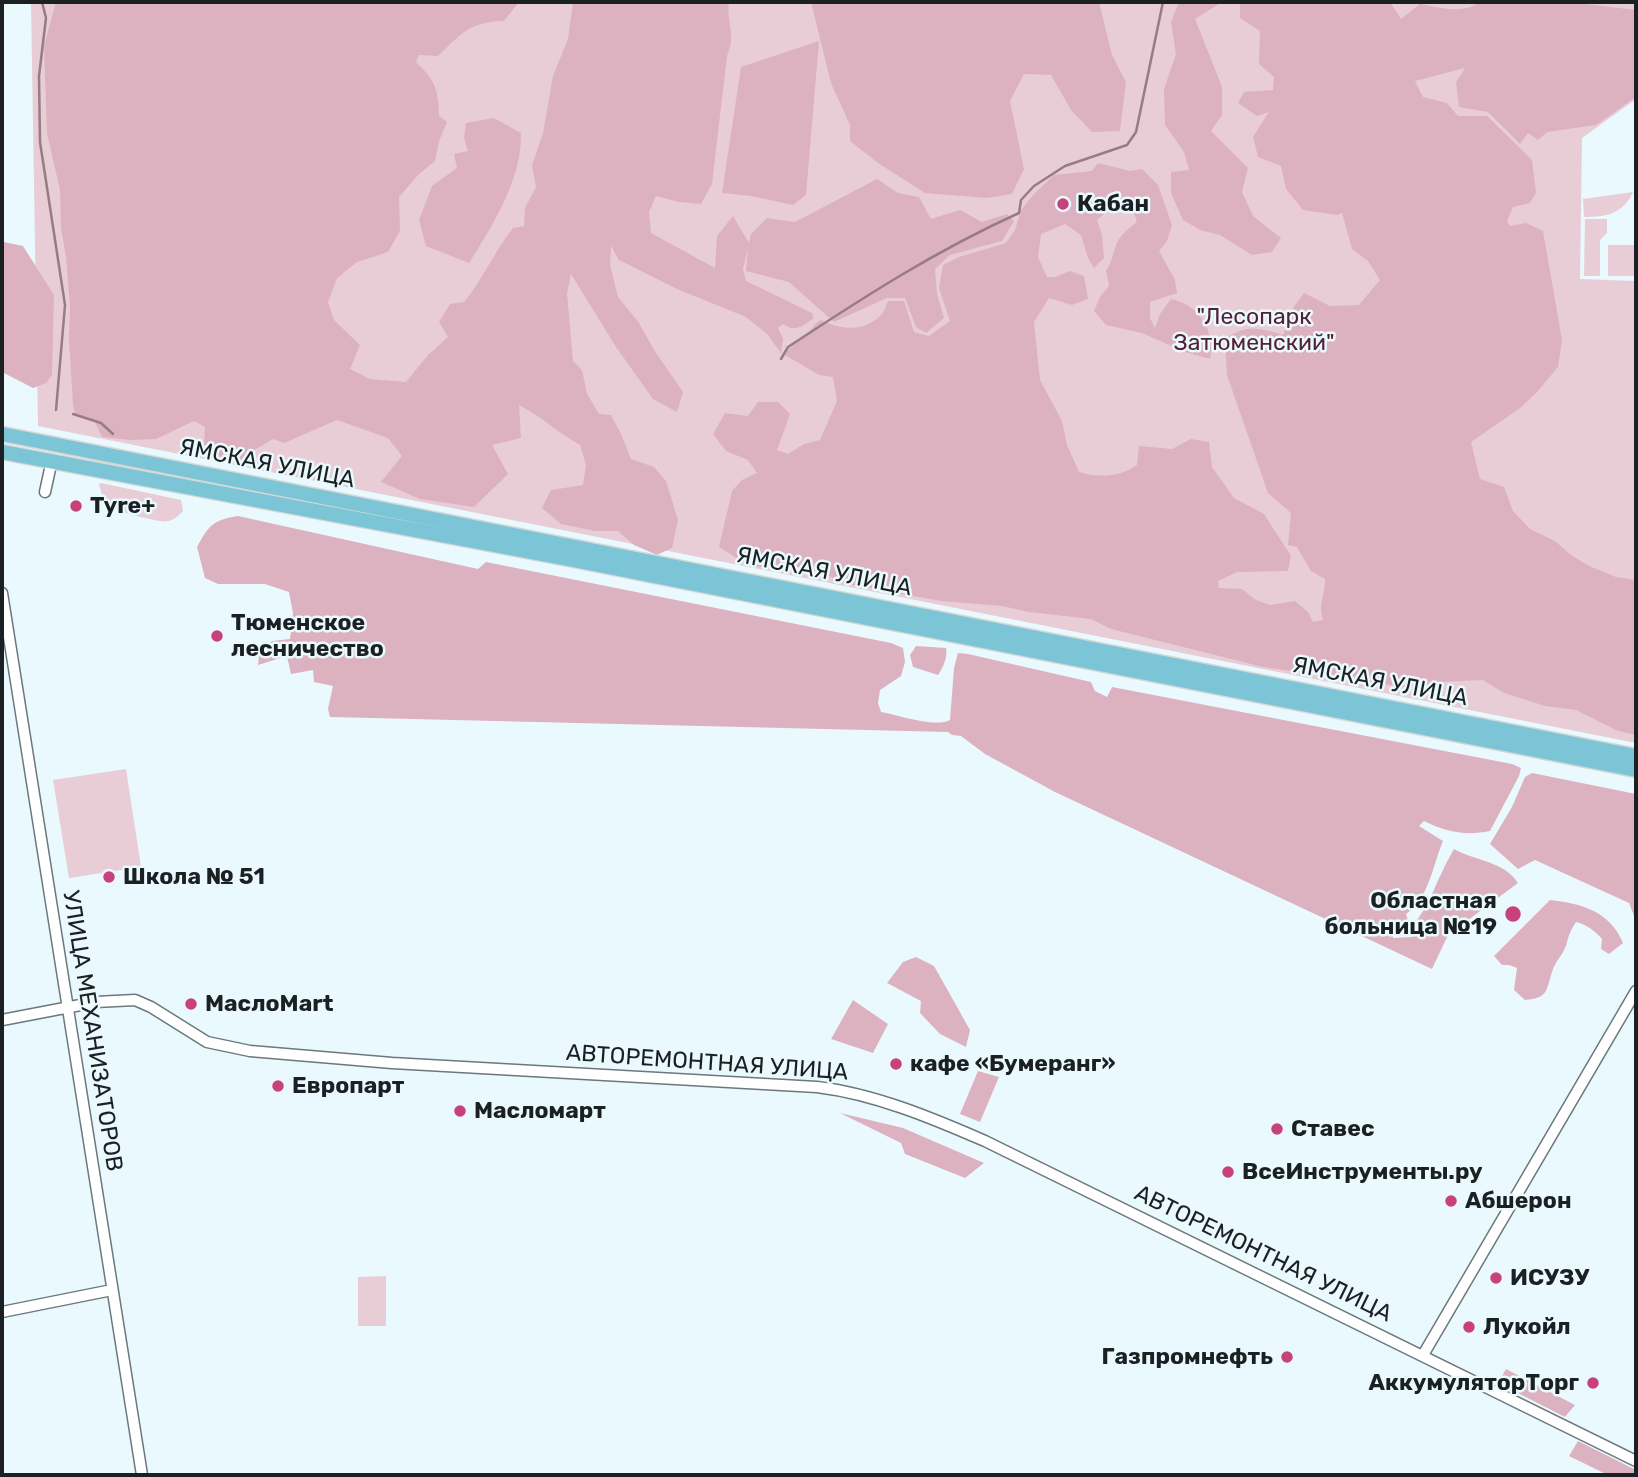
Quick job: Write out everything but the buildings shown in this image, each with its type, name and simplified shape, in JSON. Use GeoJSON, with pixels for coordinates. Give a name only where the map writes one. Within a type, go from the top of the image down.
{"type":"FeatureCollection","features":[{"type":"Feature","properties":{"kind":"main road","name":"ЯМСКАЯ УЛИЦА"},"geometry":{"type":"LineString","coordinates":[[2,434],[1636,756]]}},
{"type":"Feature","properties":{"kind":"main road","name":"ЯМСКАЯ УЛИЦА"},"geometry":{"type":"LineString","coordinates":[[2,452],[582,562],[1636,770]]}},
{"type":"Feature","properties":{"kind":"main road"},"geometry":{"type":"LineString","coordinates":[[1266,697],[1269,682]]}},
{"type":"Feature","properties":{"kind":"street"},"geometry":{"type":"LineString","coordinates":[[44,492],[52,460]]}},
{"type":"Feature","properties":{"kind":"street","name":"УЛИЦА МЕХАНИЗАТОРОВ"},"geometry":{"type":"LineString","coordinates":[[2,593],[142,1475]]}},
{"type":"Feature","properties":{"kind":"street"},"geometry":{"type":"LineString","coordinates":[[1423,1355],[1636,991]]}},
{"type":"Feature","properties":{"kind":"street","name":"АВТОРЕМОНТНАЯ УЛИЦА"},"geometry":{"type":"LineString","coordinates":[[2,1020],[104,1001],[135,1000],[152,1006],[179,1027],[207,1042],[232,1048],[287,1055],[817,1087],[860,1095],[985,1141],[1636,1461]]}},
{"type":"Feature","properties":{"kind":"street"},"geometry":{"type":"LineString","coordinates":[[2,1312],[112,1290]]}},
{"type":"Feature","properties":{"kind":"green space","name":"\"Лесопарк Затюменский\""},"geometry":{"type":"Polygon","coordinates":[[[31,2],[1636,2],[1636,99],[1582,138],[1580,279],[1636,281],[1636,743],[38,426],[31,2]]]}},
{"type":"Feature","properties":{"kind":"green space"},"geometry":{"type":"Polygon","coordinates":[[[56,2],[519,2],[504,21],[474,26],[438,56],[419,55],[416,62],[432,80],[437,92],[439,116],[447,122],[435,161],[419,174],[399,197],[400,231],[388,252],[357,262],[337,278],[328,302],[334,320],[360,345],[350,369],[370,379],[406,382],[428,355],[448,337],[439,322],[450,304],[464,302],[513,228],[524,226],[525,208],[536,187],[532,165],[543,133],[553,76],[568,39],[573,2],[729,2],[731,41],[712,184],[701,204],[656,196],[649,212],[651,233],[715,268],[717,236],[733,216],[749,243],[751,234],[767,218],[795,222],[877,179],[898,193],[919,197],[931,219],[960,210],[982,222],[1007,214],[1014,221],[1002,241],[950,255],[935,269],[937,294],[944,318],[926,333],[916,327],[905,298],[887,298],[834,322],[789,282],[746,271],[748,249],[743,269],[746,281],[812,313],[814,318],[799,327],[792,328],[783,324],[778,328],[783,339],[781,353],[767,334],[746,317],[677,289],[619,260],[611,246],[610,265],[618,297],[639,323],[683,392],[677,412],[653,399],[616,347],[571,274],[567,293],[573,361],[582,370],[587,394],[599,414],[611,415],[631,459],[654,467],[666,481],[678,520],[672,548],[657,555],[634,545],[618,531],[595,531],[561,524],[542,508],[551,490],[583,485],[586,465],[580,445],[519,405],[521,438],[492,445],[508,474],[474,507],[420,499],[381,482],[402,456],[388,438],[337,420],[284,443],[273,439],[254,450],[246,463],[214,458],[204,445],[205,427],[194,421],[156,439],[102,437],[94,420],[75,415],[73,405],[70,306],[61,228],[60,190],[47,133],[44,46],[56,2]]]}},
{"type":"Feature","properties":{"kind":"green space"},"geometry":{"type":"Polygon","coordinates":[[[811,2],[1099,2],[1112,55],[1126,82],[1120,131],[1092,132],[1071,110],[1051,75],[1024,74],[1010,101],[1024,169],[1012,194],[987,198],[925,193],[878,163],[850,141],[850,125],[831,83],[811,2]]]}},
{"type":"Feature","properties":{"kind":"green space"},"geometry":{"type":"Polygon","coordinates":[[[1179,2],[1222,2],[1195,19],[1222,87],[1222,115],[1211,131],[1248,168],[1242,192],[1253,216],[1281,238],[1272,252],[1252,255],[1220,235],[1200,230],[1183,220],[1171,193],[1171,172],[1189,170],[1184,152],[1165,125],[1164,89],[1176,54],[1171,22],[1179,2]]]}},
{"type":"Feature","properties":{"kind":"green space"},"geometry":{"type":"Polygon","coordinates":[[[1240,2],[1390,2],[1401,19],[1420,4],[1458,9],[1479,2],[1569,2],[1636,10],[1636,97],[1596,125],[1547,132],[1538,140],[1528,133],[1520,144],[1488,112],[1459,107],[1456,82],[1465,68],[1415,81],[1423,97],[1447,103],[1458,116],[1487,116],[1532,160],[1536,193],[1530,203],[1513,207],[1507,221],[1510,226],[1526,223],[1543,231],[1562,340],[1558,367],[1520,408],[1471,442],[1480,479],[1504,487],[1513,511],[1530,529],[1555,541],[1589,566],[1616,577],[1636,580],[1636,735],[1618,731],[1576,710],[1545,706],[1504,693],[1483,680],[1437,682],[1418,689],[1263,667],[1111,629],[1091,619],[1002,606],[941,601],[848,584],[804,566],[790,569],[749,566],[719,547],[732,491],[742,480],[757,473],[748,460],[726,451],[713,434],[725,413],[748,416],[758,402],[778,402],[790,414],[777,450],[788,454],[804,444],[820,440],[837,401],[833,377],[819,375],[785,355],[790,347],[821,320],[852,328],[867,325],[881,315],[888,301],[904,301],[914,332],[929,336],[950,321],[939,288],[943,265],[959,257],[1006,243],[1015,230],[1021,210],[1054,175],[1092,171],[1098,163],[1130,171],[1142,169],[1158,185],[1172,225],[1167,241],[1159,251],[1175,280],[1177,293],[1150,302],[1150,318],[1155,328],[1160,314],[1171,299],[1181,302],[1197,313],[1203,321],[1208,329],[1211,349],[1210,359],[1185,352],[1142,333],[1106,325],[1094,311],[1109,286],[1106,270],[1117,243],[1137,222],[1133,210],[1111,208],[1097,220],[1102,235],[1104,258],[1094,268],[1081,235],[1065,224],[1041,234],[1038,257],[1047,277],[1070,271],[1084,276],[1088,299],[1072,305],[1049,298],[1034,322],[1040,380],[1062,421],[1067,445],[1079,472],[1101,476],[1131,469],[1137,465],[1139,446],[1172,449],[1191,439],[1209,442],[1212,467],[1234,498],[1264,514],[1291,556],[1288,571],[1237,572],[1218,581],[1219,588],[1242,589],[1256,600],[1270,605],[1295,601],[1308,612],[1313,622],[1323,620],[1321,608],[1325,579],[1311,571],[1297,547],[1288,545],[1291,513],[1268,493],[1227,375],[1225,340],[1239,331],[1253,328],[1283,335],[1293,308],[1304,293],[1330,306],[1359,305],[1380,280],[1368,261],[1352,249],[1342,213],[1337,215],[1303,210],[1286,189],[1281,166],[1258,157],[1253,137],[1269,112],[1257,116],[1238,103],[1244,92],[1273,90],[1274,77],[1259,64],[1260,31],[1240,18],[1240,2]]]}},
{"type":"Feature","properties":{"kind":"green space"},"geometry":{"type":"Polygon","coordinates":[[[819,41],[806,195],[793,205],[722,193],[741,67],[819,41]]]}},
{"type":"Feature","properties":{"kind":"green space"},"geometry":{"type":"Polygon","coordinates":[[[494,118],[521,133],[520,150],[517,167],[504,201],[469,263],[426,246],[419,220],[432,186],[457,168],[454,154],[468,151],[464,138],[466,123],[494,118]]]}},
{"type":"Feature","properties":{"kind":"green space"},"geometry":{"type":"Polygon","coordinates":[[[1633,192],[1619,210],[1600,216],[1584,217],[1583,199],[1633,192]]]}},
{"type":"Feature","properties":{"kind":"green space"},"geometry":{"type":"Polygon","coordinates":[[[1585,219],[1607,219],[1607,233],[1600,240],[1600,276],[1584,276],[1585,219]]]}},
{"type":"Feature","properties":{"kind":"green space"},"geometry":{"type":"Polygon","coordinates":[[[4,242],[23,246],[54,295],[52,375],[46,383],[33,388],[2,372],[4,242]]]}},
{"type":"Feature","properties":{"kind":"green space"},"geometry":{"type":"Polygon","coordinates":[[[1608,245],[1636,245],[1636,276],[1608,276],[1608,245]]]}},
{"type":"Feature","properties":{"kind":"green space"},"geometry":{"type":"Polygon","coordinates":[[[99,484],[181,500],[183,511],[168,521],[131,514],[116,508],[105,499],[99,484]]]}},
{"type":"Feature","properties":{"kind":"green space"},"geometry":{"type":"Polygon","coordinates":[[[238,516],[478,569],[486,562],[891,643],[903,648],[905,662],[901,676],[880,690],[878,703],[881,712],[916,720],[935,723],[950,720],[954,668],[958,653],[1091,682],[1095,691],[1107,697],[1112,687],[1512,764],[1521,768],[1519,776],[1490,831],[1456,832],[1424,821],[1419,826],[1443,841],[1420,900],[1406,914],[1408,921],[1393,931],[1393,938],[1412,937],[1416,923],[1454,849],[1505,870],[1518,883],[1448,935],[1432,969],[1055,792],[985,754],[961,736],[948,732],[330,717],[328,709],[333,686],[314,682],[313,670],[291,674],[287,656],[258,665],[259,656],[272,641],[290,639],[293,613],[289,592],[265,584],[218,584],[205,578],[197,547],[213,525],[223,519],[238,516]]]}},
{"type":"Feature","properties":{"kind":"green space"},"geometry":{"type":"Polygon","coordinates":[[[916,646],[946,648],[945,662],[938,675],[913,667],[910,655],[916,646]]]}},
{"type":"Feature","properties":{"kind":"green space"},"geometry":{"type":"Polygon","coordinates":[[[126,769],[141,867],[69,878],[53,780],[126,769]]]}},
{"type":"Feature","properties":{"kind":"green space"},"geometry":{"type":"Polygon","coordinates":[[[1532,773],[1636,794],[1636,921],[1629,903],[1535,860],[1518,869],[1490,844],[1512,807],[1525,777],[1532,773]]]}},
{"type":"Feature","properties":{"kind":"green space"},"geometry":{"type":"Polygon","coordinates":[[[1550,900],[1594,911],[1611,924],[1623,943],[1609,954],[1601,949],[1602,939],[1599,936],[1587,926],[1576,922],[1553,968],[1547,989],[1538,997],[1525,1000],[1514,990],[1517,968],[1502,965],[1494,956],[1550,900]]]}},
{"type":"Feature","properties":{"kind":"green space"},"geometry":{"type":"Polygon","coordinates":[[[916,957],[934,966],[970,1030],[966,1047],[940,1034],[920,1013],[921,1001],[887,983],[903,962],[916,957]]]}},
{"type":"Feature","properties":{"kind":"green space"},"geometry":{"type":"Polygon","coordinates":[[[853,1000],[888,1024],[873,1053],[831,1039],[853,1000]]]}},
{"type":"Feature","properties":{"kind":"green space"},"geometry":{"type":"Polygon","coordinates":[[[978,1071],[999,1077],[980,1122],[960,1114],[978,1071]]]}},
{"type":"Feature","properties":{"kind":"green space"},"geometry":{"type":"Polygon","coordinates":[[[840,1113],[903,1128],[984,1163],[965,1178],[905,1154],[901,1143],[840,1113]]]}},
{"type":"Feature","properties":{"kind":"green space"},"geometry":{"type":"Polygon","coordinates":[[[386,1276],[386,1326],[358,1326],[358,1277],[386,1276]]]}},
{"type":"Feature","properties":{"kind":"green space"},"geometry":{"type":"Polygon","coordinates":[[[1506,1369],[1575,1405],[1565,1417],[1498,1383],[1506,1369]]]}},
{"type":"Feature","properties":{"kind":"green space"},"geometry":{"type":"Polygon","coordinates":[[[1578,1441],[1636,1470],[1636,1475],[1608,1475],[1569,1456],[1578,1441]]]}},
{"type":"Feature","properties":{"kind":"waterway"},"geometry":{"type":"LineString","coordinates":[[42,2],[46,18],[39,76],[40,142],[65,305],[56,410]]}},
{"type":"Feature","properties":{"kind":"waterway"},"geometry":{"type":"LineString","coordinates":[[781,359],[788,347],[872,293],[958,243],[1019,213],[1021,200],[1034,186],[1065,166],[1127,145],[1136,132],[1163,2]]}},
{"type":"Feature","properties":{"kind":"waterway"},"geometry":{"type":"LineString","coordinates":[[73,414],[101,423],[113,434]]}},
{"type":"Feature","properties":{"kind":"place","name":"Кабан"},"geometry":{"type":"Point","coordinates":[1063,204]}},
{"type":"Feature","properties":{"kind":"place","name":"Tyre+"},"geometry":{"type":"Point","coordinates":[76,506]}},
{"type":"Feature","properties":{"kind":"place","name":"Тюменское лесничество"},"geometry":{"type":"Point","coordinates":[217,636]}},
{"type":"Feature","properties":{"kind":"place","name":"Школа № 51"},"geometry":{"type":"Point","coordinates":[109,877]}},
{"type":"Feature","properties":{"kind":"place","name":"Областная больница №19"},"geometry":{"type":"Point","coordinates":[1513,914]}},
{"type":"Feature","properties":{"kind":"place","name":"МаслоMart"},"geometry":{"type":"Point","coordinates":[191,1004]}},
{"type":"Feature","properties":{"kind":"place","name":"кафе «Бумеранг»"},"geometry":{"type":"Point","coordinates":[896,1064]}},
{"type":"Feature","properties":{"kind":"place","name":"Европарт"},"geometry":{"type":"Point","coordinates":[278,1086]}},
{"type":"Feature","properties":{"kind":"place","name":"Масломарт"},"geometry":{"type":"Point","coordinates":[460,1111]}},
{"type":"Feature","properties":{"kind":"place","name":"Ставес"},"geometry":{"type":"Point","coordinates":[1277,1129]}},
{"type":"Feature","properties":{"kind":"place","name":"ВсеИнструменты.ру"},"geometry":{"type":"Point","coordinates":[1228,1172]}},
{"type":"Feature","properties":{"kind":"place","name":"Абшерон"},"geometry":{"type":"Point","coordinates":[1451,1201]}},
{"type":"Feature","properties":{"kind":"place","name":"ИСУЗУ"},"geometry":{"type":"Point","coordinates":[1496,1278]}},
{"type":"Feature","properties":{"kind":"place","name":"Лукойл"},"geometry":{"type":"Point","coordinates":[1469,1327]}},
{"type":"Feature","properties":{"kind":"place","name":"Газпромнефть"},"geometry":{"type":"Point","coordinates":[1287,1357]}},
{"type":"Feature","properties":{"kind":"place","name":"АккумуляторТорг"},"geometry":{"type":"Point","coordinates":[1593,1383]}}]}
